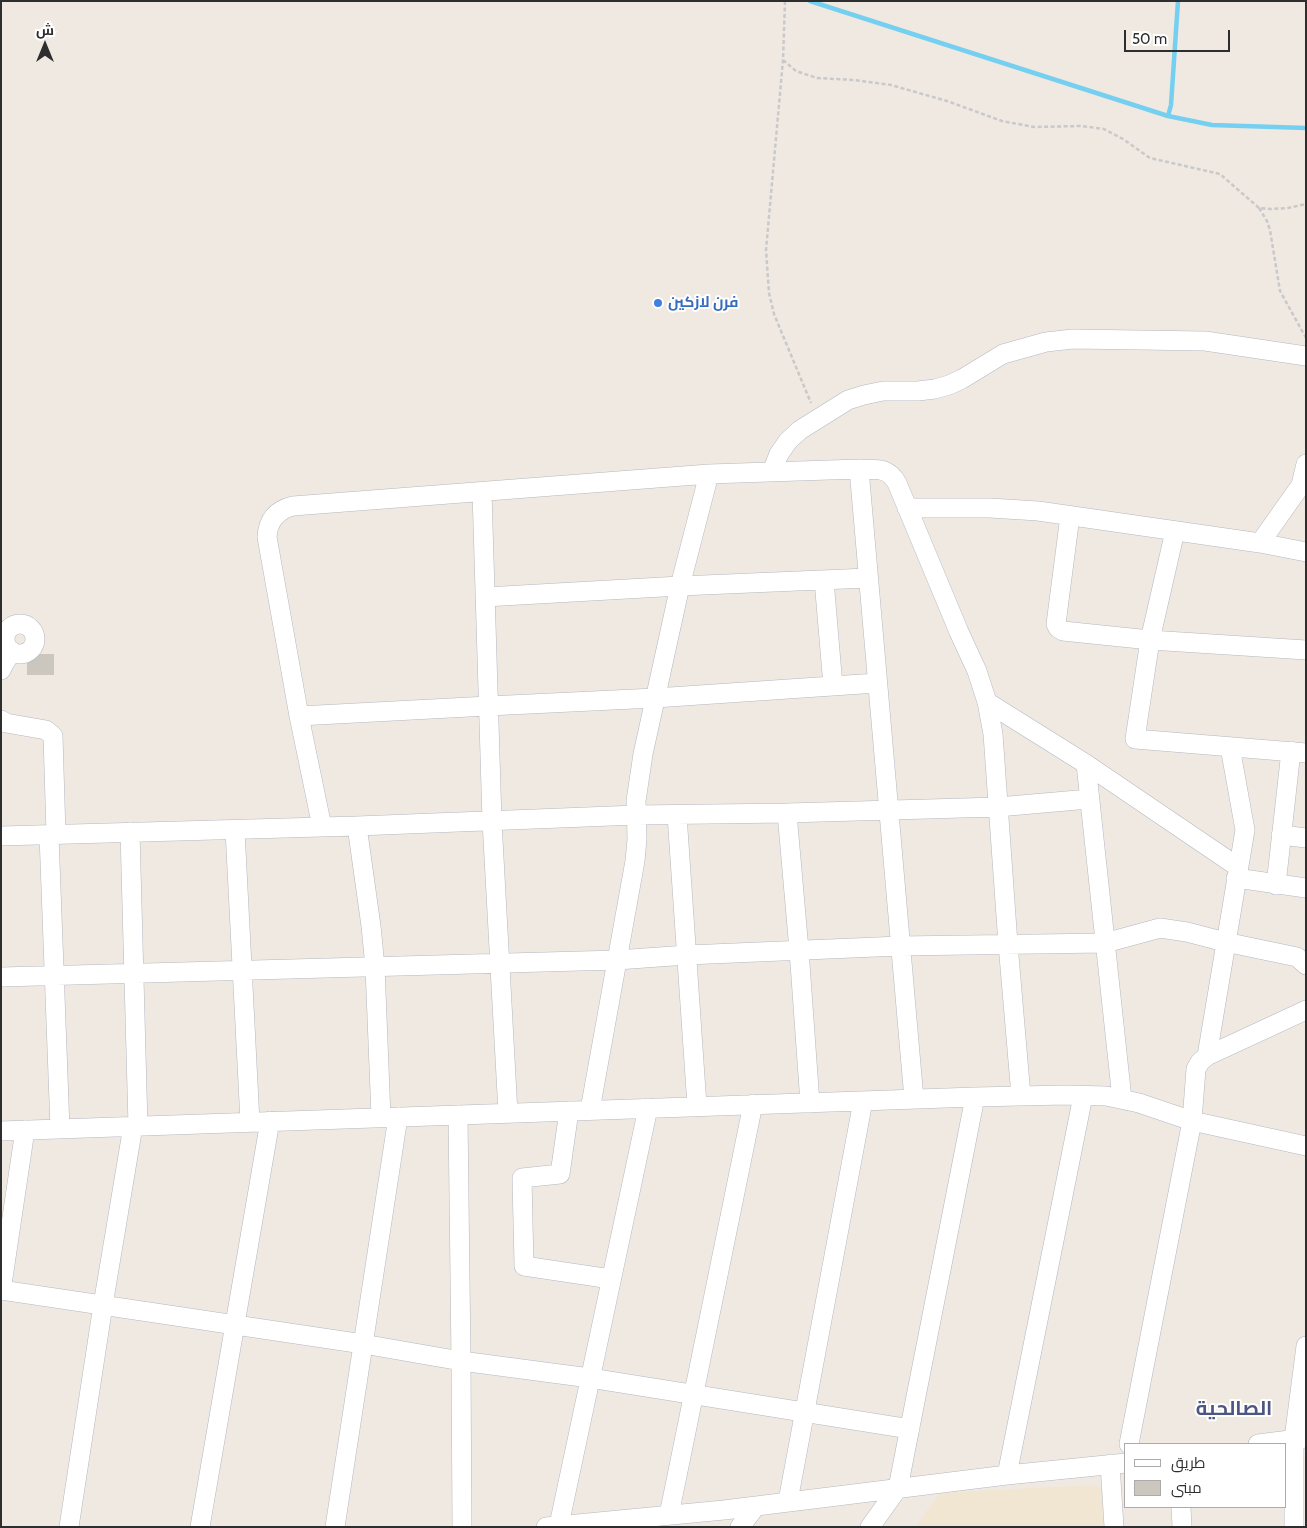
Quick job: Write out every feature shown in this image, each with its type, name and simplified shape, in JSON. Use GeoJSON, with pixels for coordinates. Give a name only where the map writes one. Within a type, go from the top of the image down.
{"type":"FeatureCollection","features":[{"type":"Feature","properties":{"kind":"street"},"geometry":{"type":"LineString","coordinates":[[772,471],[779,454],[788,441],[800,430],[848,400],[864,394],[883,391],[926,390],[949,385],[1003,354],[1046,342],[1072,339],[1205,341],[1306,356]]}},
{"type":"Feature","properties":{"kind":"street"},"geometry":{"type":"LineString","coordinates":[[1260,543],[1301,485],[1306,464]]}},
{"type":"Feature","properties":{"kind":"street"},"geometry":{"type":"LineString","coordinates":[[859,469],[914,1099]]}},
{"type":"Feature","properties":{"kind":"street"},"geometry":{"type":"LineString","coordinates":[[322,827],[299,716],[267,537],[270,522],[279,511],[293,506],[709,474],[859,469],[889,472],[897,483],[908,508],[977,671],[987,702],[993,734],[1021,1096]]}},
{"type":"Feature","properties":{"kind":"street"},"geometry":{"type":"LineString","coordinates":[[590,1110],[635,861],[636,801],[642,754],[680,586],[709,474]]}},
{"type":"Feature","properties":{"kind":"street"},"geometry":{"type":"LineString","coordinates":[[482,492],[492,821],[508,1113]]}},
{"type":"Feature","properties":{"kind":"street"},"geometry":{"type":"LineString","coordinates":[[908,508],[990,508],[1038,512],[1260,543],[1306,552]]}},
{"type":"Feature","properties":{"kind":"street"},"geometry":{"type":"LineString","coordinates":[[1070,516],[1056,624],[1063,631],[1150,640],[1306,650]]}},
{"type":"Feature","properties":{"kind":"street"},"geometry":{"type":"LineString","coordinates":[[1175,531],[1150,640],[1135,739],[1298,752],[1281,835],[1276,885]]}},
{"type":"Feature","properties":{"kind":"street"},"geometry":{"type":"LineString","coordinates":[[485,597],[868,578]]}},
{"type":"Feature","properties":{"kind":"street"},"geometry":{"type":"LineString","coordinates":[[824,580],[833,686]]}},
{"type":"Feature","properties":{"kind":"street"},"geometry":{"type":"LineString","coordinates":[[1,670],[12,651]]}},
{"type":"Feature","properties":{"kind":"street"},"geometry":{"type":"LineString","coordinates":[[299,716],[655,698],[877,683]]}},
{"type":"Feature","properties":{"kind":"street"},"geometry":{"type":"LineString","coordinates":[[987,702],[1086,764],[1237,872],[1276,885],[1306,888]]}},
{"type":"Feature","properties":{"kind":"street"},"geometry":{"type":"LineString","coordinates":[[1,720],[6,723],[46,730],[54,736],[54,976],[60,1129]]}},
{"type":"Feature","properties":{"kind":"street"},"geometry":{"type":"LineString","coordinates":[[1206,1056],[1245,830],[1230,747]]}},
{"type":"Feature","properties":{"kind":"street"},"geometry":{"type":"LineString","coordinates":[[1086,764],[1122,1099]]}},
{"type":"Feature","properties":{"kind":"street"},"geometry":{"type":"LineString","coordinates":[[1,836],[357,826],[637,815],[998,808],[1089,799]]}},
{"type":"Feature","properties":{"kind":"street"},"geometry":{"type":"LineString","coordinates":[[787,813],[810,1102]]}},
{"type":"Feature","properties":{"kind":"street"},"geometry":{"type":"LineString","coordinates":[[677,815],[697,1106]]}},
{"type":"Feature","properties":{"kind":"street"},"geometry":{"type":"LineString","coordinates":[[335,1527],[363,1344],[389,1117],[372,926],[357,826]]}},
{"type":"Feature","properties":{"kind":"street"},"geometry":{"type":"LineString","coordinates":[[235,830],[250,1122]]}},
{"type":"Feature","properties":{"kind":"street"},"geometry":{"type":"LineString","coordinates":[[70,1527],[104,1305],[136,1126],[130,832]]}},
{"type":"Feature","properties":{"kind":"street"},"geometry":{"type":"LineString","coordinates":[[1281,835],[1306,838]]}},
{"type":"Feature","properties":{"kind":"street"},"geometry":{"type":"LineString","coordinates":[[1,977],[617,960],[687,955],[900,946],[1105,943],[1160,928],[1187,932],[1297,957],[1306,965]]}},
{"type":"Feature","properties":{"kind":"street"},"geometry":{"type":"LineString","coordinates":[[1130,1443],[1192,1121],[1196,1069],[1206,1056],[1306,1010]]}},
{"type":"Feature","properties":{"kind":"street"},"geometry":{"type":"LineString","coordinates":[[1,1131],[810,1102],[1021,1096],[1106,1096],[1139,1103],[1192,1121],[1306,1146]]}},
{"type":"Feature","properties":{"kind":"street"},"geometry":{"type":"LineString","coordinates":[[1007,1475],[1083,1096]]}},
{"type":"Feature","properties":{"kind":"street"},"geometry":{"type":"LineString","coordinates":[[874,1525],[898,1488],[976,1097]]}},
{"type":"Feature","properties":{"kind":"street"},"geometry":{"type":"LineString","coordinates":[[788,1501],[863,1101]]}},
{"type":"Feature","properties":{"kind":"street"},"geometry":{"type":"LineString","coordinates":[[669,1515],[753,1104]]}},
{"type":"Feature","properties":{"kind":"street"},"geometry":{"type":"LineString","coordinates":[[648,1108],[590,1378],[552,1526],[724,1510],[1007,1475],[1118,1464],[1114,1527]]}},
{"type":"Feature","properties":{"kind":"street"},"geometry":{"type":"LineString","coordinates":[[569,1111],[560,1174],[522,1178],[524,1266],[611,1280]]}},
{"type":"Feature","properties":{"kind":"street"},"geometry":{"type":"LineString","coordinates":[[458,1115],[462,1527]]}},
{"type":"Feature","properties":{"kind":"street"},"geometry":{"type":"LineString","coordinates":[[200,1527],[270,1121]]}},
{"type":"Feature","properties":{"kind":"street"},"geometry":{"type":"LineString","coordinates":[[25,1130],[1,1290],[235,1324],[461,1361],[590,1378],[910,1429]]}},
{"type":"Feature","properties":{"kind":"street"},"geometry":{"type":"LineString","coordinates":[[1297,1521],[1306,1346]]}},
{"type":"Feature","properties":{"kind":"street"},"geometry":{"type":"LineString","coordinates":[[1266,1443],[1300,1439]]}},
{"type":"Feature","properties":{"kind":"street"},"geometry":{"type":"LineString","coordinates":[[740,1527],[756,1506]]}},
{"type":"Feature","properties":{"kind":"street"},"geometry":{"type":"LineString","coordinates":[[1181,1508],[1182,1527]]}},
{"type":"Feature","properties":{"kind":"street"},"geometry":{"type":"LineString","coordinates":[[711,1527],[724,1510]]}},
{"type":"Feature","properties":{"kind":"path"},"geometry":{"type":"LineString","coordinates":[[785,1],[783,60],[766,250],[767,270],[774,314],[818,418]]}},
{"type":"Feature","properties":{"kind":"path"},"geometry":{"type":"LineString","coordinates":[[783,60],[796,71],[817,78],[891,85],[947,101],[1002,121],[1034,127],[1081,126],[1104,129],[1123,139],[1150,158],[1220,174],[1259,208],[1267,221],[1280,291],[1306,338]]}},
{"type":"Feature","properties":{"kind":"path"},"geometry":{"type":"LineString","coordinates":[[1259,208],[1288,208],[1306,204]]}},
{"type":"Feature","properties":{"kind":"shaded area"},"geometry":{"type":"Polygon","coordinates":[[[1096,1485],[1102,1490],[1103,1527],[915,1527],[940,1493],[1096,1485]]]}},
{"type":"Feature","properties":{"kind":"building"},"geometry":{"type":"Polygon","coordinates":[[[27,654],[54,654],[54,675],[27,675],[27,654]]]}},
{"type":"Feature","properties":{"kind":"waterway"},"geometry":{"type":"LineString","coordinates":[[810,1],[1168,116],[1212,125],[1306,128]]}},
{"type":"Feature","properties":{"kind":"waterway"},"geometry":{"type":"LineString","coordinates":[[1168,116],[1171,105],[1178,1]]}},
{"type":"Feature","properties":{"kind":"place","name":"فرن لازكين"},"geometry":{"type":"Point","coordinates":[658,303]}},
{"type":"Feature","properties":{"kind":"district","name":"الصالحية"},"geometry":{"type":"Point","coordinates":[1234,1409]}}]}
